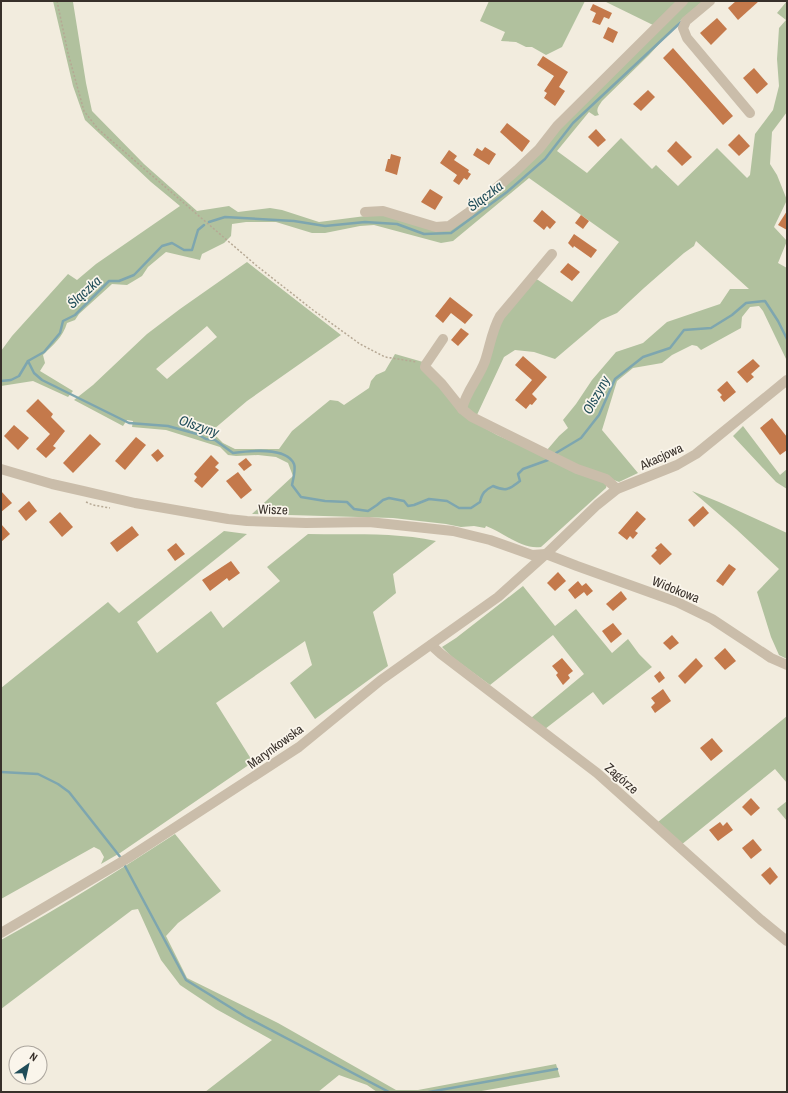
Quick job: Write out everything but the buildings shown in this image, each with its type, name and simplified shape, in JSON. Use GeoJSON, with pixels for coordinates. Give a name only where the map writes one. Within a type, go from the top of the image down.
{"type":"FeatureCollection","features":[{"type":"Feature","properties":{"kind":"street"},"geometry":{"type":"LineString","coordinates":[[365,212],[384,211],[436,227],[449,226],[469,212],[523,165],[539,149],[557,126],[683,1]]}},
{"type":"Feature","properties":{"kind":"street"},"geometry":{"type":"LineString","coordinates":[[710,1],[686,21],[683,28],[687,38],[750,113]]}},
{"type":"Feature","properties":{"kind":"street"},"geometry":{"type":"LineString","coordinates":[[462,409],[465,398],[485,361],[494,326],[500,316],[552,254]]}},
{"type":"Feature","properties":{"kind":"street"},"geometry":{"type":"LineString","coordinates":[[443,339],[425,367],[442,384],[462,409],[472,417],[493,428],[577,469],[606,479],[617,489]]}},
{"type":"Feature","properties":{"kind":"street","name":"Akacjowa"},"geometry":{"type":"LineString","coordinates":[[546,554],[597,505],[617,489],[677,465],[696,454],[787,380]]}},
{"type":"Feature","properties":{"kind":"street","name":"Wisze"},"geometry":{"type":"LineString","coordinates":[[1,469],[83,492],[135,503],[228,519],[306,523],[369,522],[452,531],[490,540],[532,555],[546,554]]}},
{"type":"Feature","properties":{"kind":"street","name":"Marynkowska"},"geometry":{"type":"LineString","coordinates":[[1,933],[128,858],[248,781],[299,746],[381,680],[498,597],[546,554]]}},
{"type":"Feature","properties":{"kind":"street","name":"Widokowa"},"geometry":{"type":"LineString","coordinates":[[546,554],[678,602],[712,619],[771,658],[787,665]]}},
{"type":"Feature","properties":{"kind":"street","name":"Zagórze"},"geometry":{"type":"LineString","coordinates":[[431,645],[597,774],[787,942]]}},
{"type":"Feature","properties":{"kind":"path"},"geometry":{"type":"LineString","coordinates":[[57,1],[68,54],[84,111],[98,129],[251,261],[312,310],[360,344],[385,357],[417,362],[425,367]]}},
{"type":"Feature","properties":{"kind":"green space"},"geometry":{"type":"Polygon","coordinates":[[[53,1],[73,2],[92,111],[144,164],[197,211],[229,206],[238,212],[270,208],[282,210],[319,222],[381,214],[446,231],[558,129],[688,1],[703,1],[682,19],[649,55],[602,101],[597,109],[599,115],[595,116],[589,112],[557,151],[587,173],[621,138],[652,169],[656,165],[678,186],[717,148],[747,178],[750,175],[755,134],[773,110],[779,86],[777,59],[779,28],[786,20],[777,13],[787,1],[787,112],[772,132],[770,164],[777,175],[787,200],[774,227],[787,241],[778,263],[787,268],[787,361],[763,311],[759,306],[750,307],[742,317],[741,328],[701,350],[697,346],[692,345],[672,355],[662,363],[633,368],[617,381],[602,430],[638,473],[619,482],[580,467],[547,450],[568,428],[563,420],[592,380],[616,352],[643,343],[667,322],[720,304],[730,289],[749,289],[696,241],[694,246],[684,253],[617,313],[601,320],[555,359],[534,352],[515,350],[504,357],[476,417],[466,408],[496,328],[535,278],[572,302],[619,242],[529,178],[453,241],[441,243],[374,225],[360,226],[325,233],[312,233],[276,222],[246,222],[232,224],[231,236],[224,243],[202,254],[200,260],[166,252],[148,267],[142,276],[127,285],[112,284],[79,314],[75,320],[67,323],[60,337],[43,355],[45,363],[40,371],[73,391],[68,397],[33,381],[1,386],[1,351],[12,336],[68,274],[77,280],[96,264],[180,206],[151,182],[85,120],[73,86],[53,1]]]}},
{"type":"Feature","properties":{"kind":"green space"},"geometry":{"type":"Polygon","coordinates":[[[489,1],[585,1],[562,47],[546,55],[532,47],[526,47],[516,42],[501,41],[505,32],[480,21],[489,1]]]}},
{"type":"Feature","properties":{"kind":"green space"},"geometry":{"type":"Polygon","coordinates":[[[604,1],[679,1],[653,25],[604,1]]]}},
{"type":"Feature","properties":{"kind":"green space"},"geometry":{"type":"Polygon","coordinates":[[[247,262],[341,335],[247,401],[207,435],[216,436],[223,443],[235,449],[279,449],[292,431],[330,400],[338,401],[344,405],[369,388],[371,381],[376,375],[385,371],[395,354],[423,362],[483,427],[497,435],[545,456],[550,461],[559,463],[607,484],[606,488],[541,547],[527,546],[486,526],[485,528],[474,526],[461,527],[393,518],[252,514],[293,476],[288,463],[276,457],[258,455],[228,455],[220,447],[166,430],[132,427],[133,421],[127,420],[123,426],[74,400],[93,385],[147,334],[247,262]],[[207,326],[156,369],[167,379],[217,337],[207,326]]]}},
{"type":"Feature","properties":{"kind":"green space"},"geometry":{"type":"Polygon","coordinates":[[[743,426],[780,475],[787,469],[787,489],[776,482],[733,436],[743,426]]]}},
{"type":"Feature","properties":{"kind":"green space"},"geometry":{"type":"Polygon","coordinates":[[[692,491],[787,533],[787,659],[779,655],[771,637],[757,592],[779,569],[692,491]]]}},
{"type":"Feature","properties":{"kind":"green space"},"geometry":{"type":"Polygon","coordinates":[[[224,531],[247,534],[137,622],[157,653],[211,611],[223,628],[280,581],[267,567],[308,534],[372,534],[405,536],[436,541],[393,574],[396,593],[373,612],[388,666],[315,719],[290,683],[312,665],[305,641],[216,703],[253,762],[120,853],[101,864],[104,857],[100,850],[94,847],[1,899],[1,688],[108,602],[119,613],[224,531]]]}},
{"type":"Feature","properties":{"kind":"green space"},"geometry":{"type":"Polygon","coordinates":[[[523,586],[555,626],[576,609],[612,653],[628,639],[639,654],[652,667],[603,705],[593,692],[545,729],[531,718],[584,674],[553,635],[490,685],[452,657],[442,647],[456,638],[523,586]]]}},
{"type":"Feature","properties":{"kind":"green space"},"geometry":{"type":"Polygon","coordinates":[[[787,716],[787,783],[775,769],[681,845],[658,822],[787,716]]]}},
{"type":"Feature","properties":{"kind":"green space"},"geometry":{"type":"Polygon","coordinates":[[[787,801],[787,821],[777,809],[787,801]]]}},
{"type":"Feature","properties":{"kind":"green space"},"geometry":{"type":"Polygon","coordinates":[[[175,834],[221,891],[178,923],[166,936],[187,978],[278,1023],[396,1090],[418,1090],[556,1064],[560,1077],[476,1092],[377,1092],[367,1085],[339,1075],[318,1092],[205,1092],[272,1040],[216,1009],[180,985],[161,960],[138,909],[132,910],[1,1009],[1,940],[132,862],[175,834]]]}},
{"type":"Feature","properties":{"kind":"waterway","name":"Ślączka"},"geometry":{"type":"LineString","coordinates":[[209,222],[225,217],[294,221],[325,226],[365,222],[397,224],[424,234],[451,233],[507,192],[545,159],[573,123],[681,22]]}},
{"type":"Feature","properties":{"kind":"waterway","name":"Ślączka"},"geometry":{"type":"LineString","coordinates":[[1,381],[11,380],[19,376],[28,361],[44,352],[60,333],[63,321],[75,315],[109,281],[119,281],[134,275],[162,246],[172,243],[184,250],[192,250],[198,230],[204,225]]}},
{"type":"Feature","properties":{"kind":"waterway","name":"Olszyny"},"geometry":{"type":"LineString","coordinates":[[556,453],[581,438],[599,415],[615,379],[643,357],[670,348],[684,330],[711,328],[732,315],[746,303],[765,301],[778,321],[787,339]]}},
{"type":"Feature","properties":{"kind":"waterway","name":"Olszyny"},"geometry":{"type":"LineString","coordinates":[[28,361],[34,373],[42,380],[129,423],[168,426],[197,434],[206,439],[215,440],[233,453],[266,451],[283,454],[290,458],[295,466],[292,485],[301,497],[325,501],[347,502],[354,509],[368,511],[383,500],[389,498],[404,501],[408,506],[429,499],[447,501],[459,508],[471,508],[480,502],[484,492],[488,489],[493,486],[508,489],[520,481],[518,474],[523,469],[548,460]]}},
{"type":"Feature","properties":{"kind":"waterway"},"geometry":{"type":"LineString","coordinates":[[1,772],[38,774],[58,784],[69,792],[121,858]]}},
{"type":"Feature","properties":{"kind":"waterway"},"geometry":{"type":"LineString","coordinates":[[125,866],[186,980],[246,1017],[389,1092]]}},
{"type":"Feature","properties":{"kind":"waterway"},"geometry":{"type":"LineString","coordinates":[[429,1092],[557,1069]]}}]}
